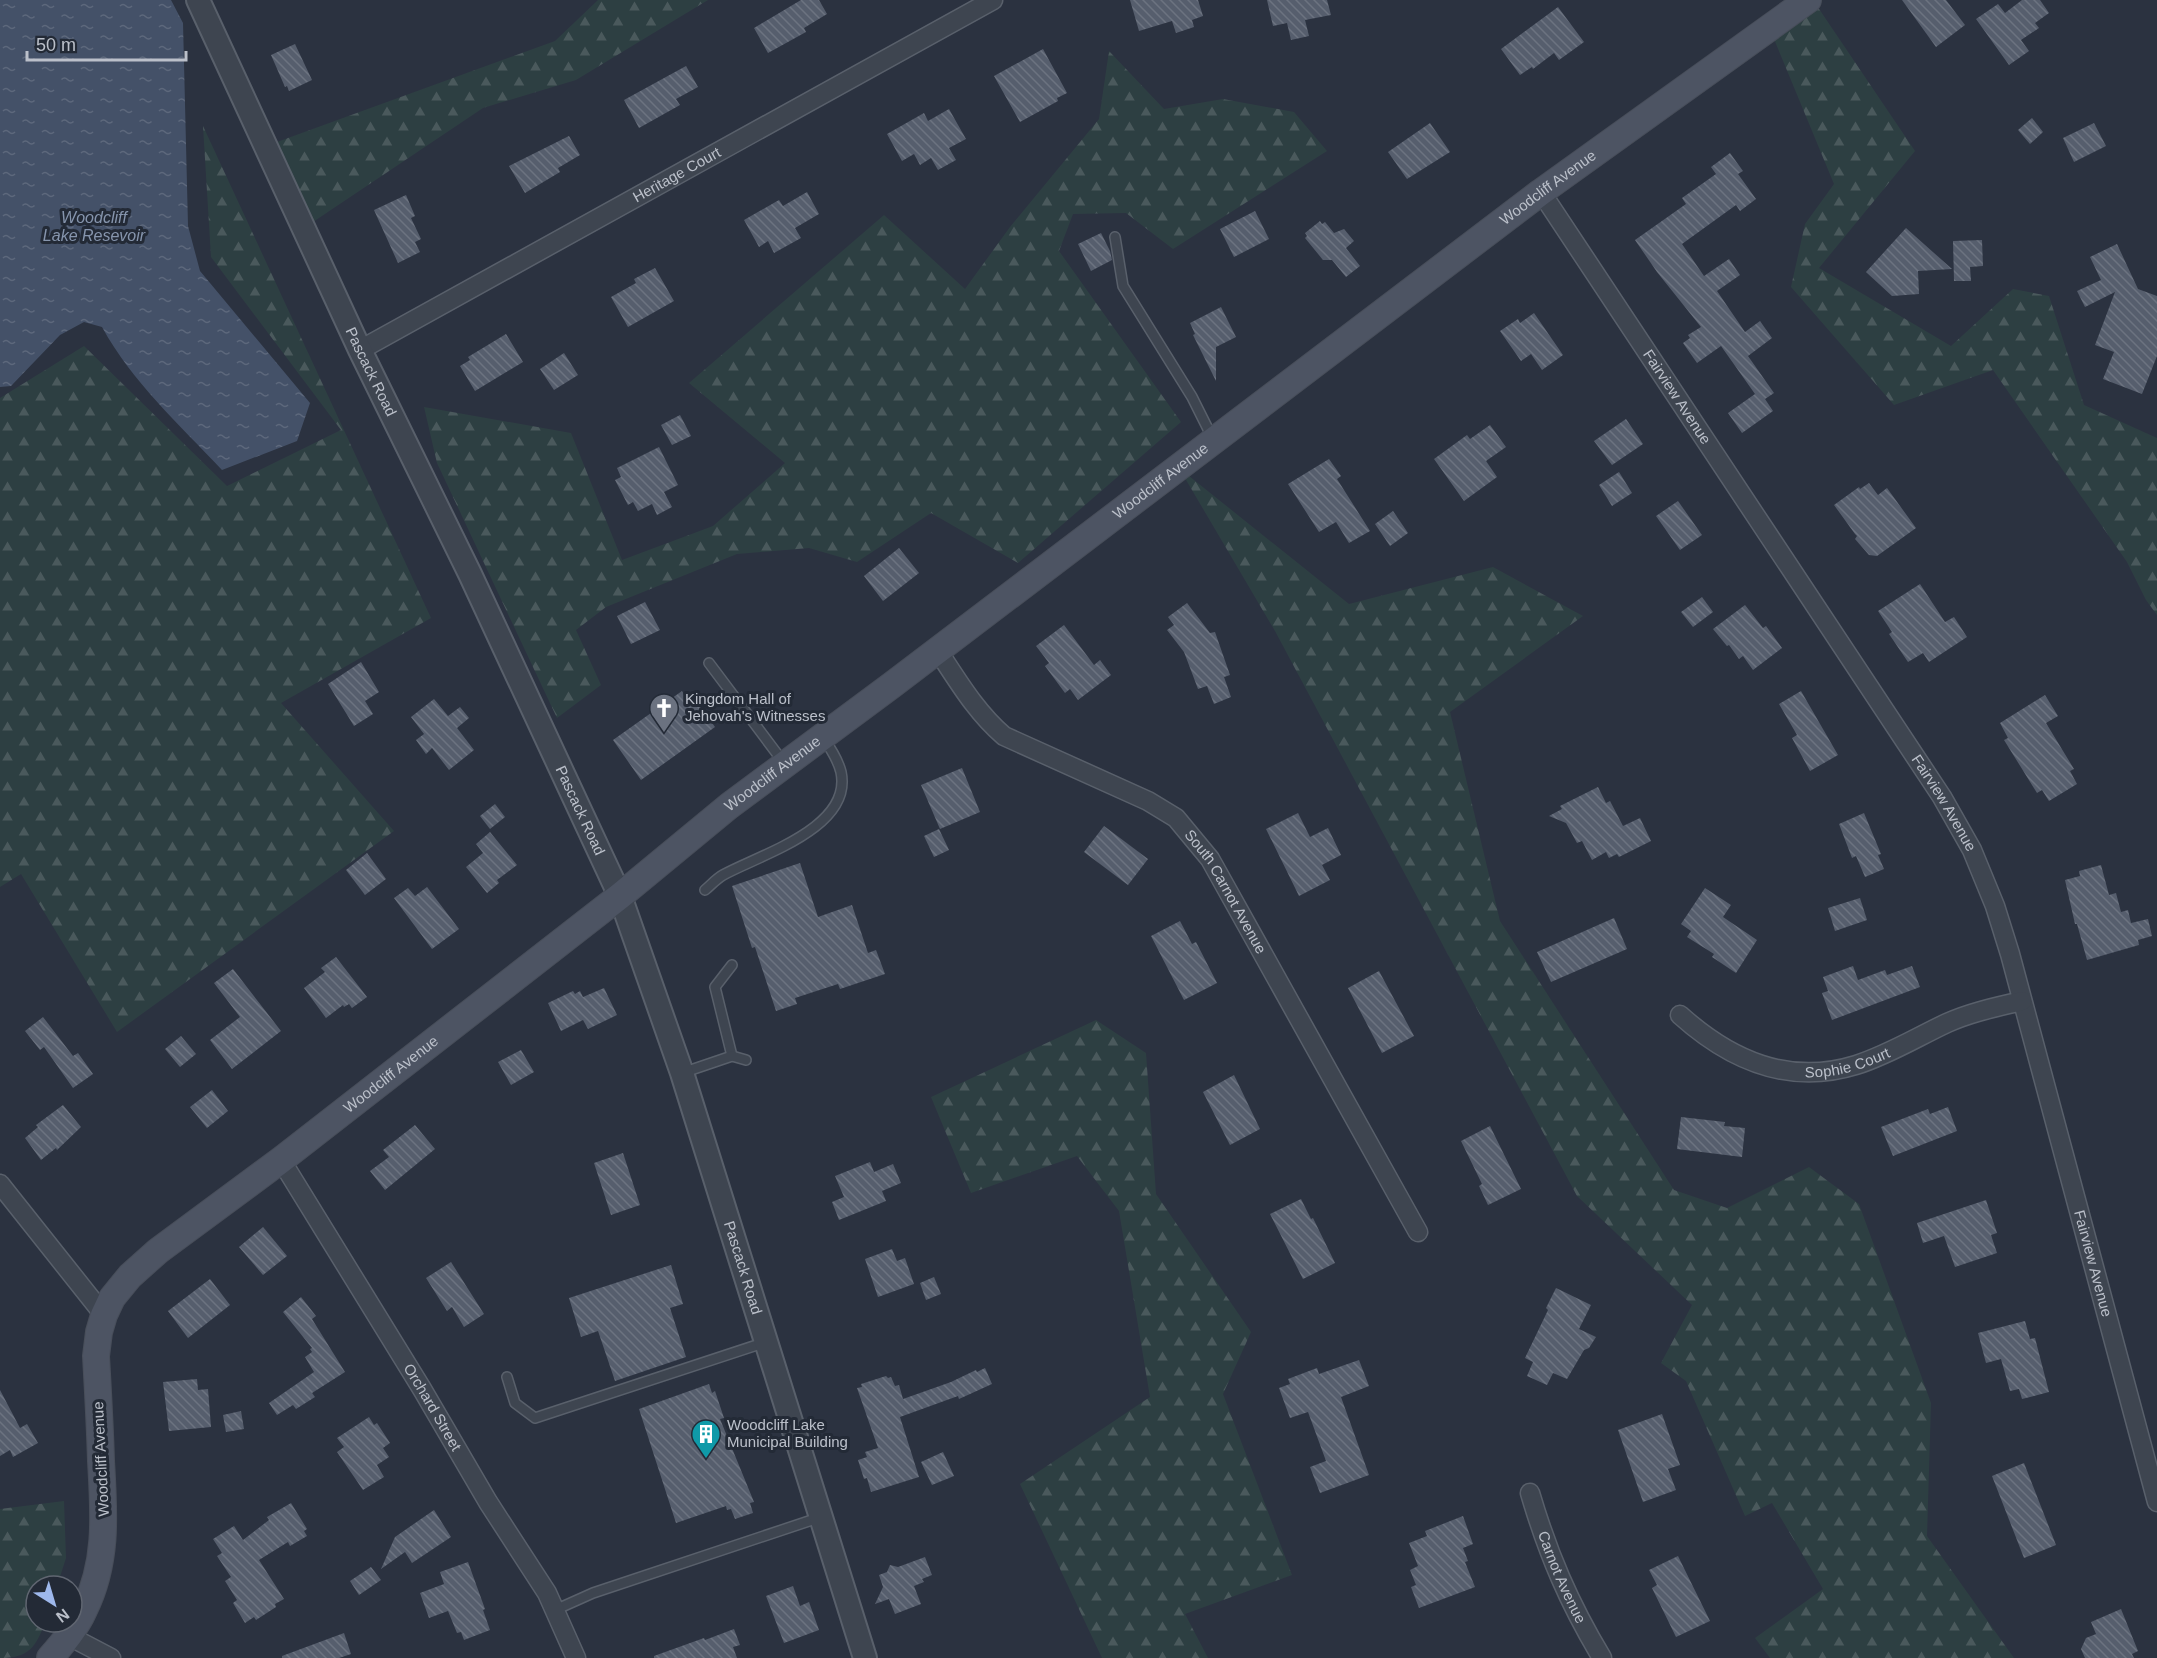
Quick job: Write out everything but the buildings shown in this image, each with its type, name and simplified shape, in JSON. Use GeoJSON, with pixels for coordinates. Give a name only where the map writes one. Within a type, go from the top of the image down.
{"type":"FeatureCollection","features":[{"type":"Feature","properties":{"kind":"main road","name":"Woodcliff Avenue"},"geometry":{"type":"LineString","coordinates":[[50,1658],[69,1636],[84,1610],[96,1581],[103,1549],[105,1518],[96,1356],[104,1315],[112,1299],[130,1276],[158,1251],[280,1160],[620,896],[729,806],[938,651],[1541,192],[1809,0]]}},
{"type":"Feature","properties":{"kind":"street","name":"Pascack Road"},"geometry":{"type":"LineString","coordinates":[[198,0],[360,350],[475,584],[620,896],[682,1073],[865,1658]]}},
{"type":"Feature","properties":{"kind":"street","name":"Heritage Court"},"geometry":{"type":"LineString","coordinates":[[360,350],[993,0]]}},
{"type":"Feature","properties":{"kind":"street","name":"Fairview Avenue"},"geometry":{"type":"LineString","coordinates":[[1541,192],[1942,797],[1972,850],[1995,906],[2022,1001],[2157,1502]]}},
{"type":"Feature","properties":{"kind":"street","name":"South Carnot Avenue"},"geometry":{"type":"LineString","coordinates":[[938,651],[972,703],[1004,736],[1148,801],[1176,818],[1210,859],[1418,1232]]}},
{"type":"Feature","properties":{"kind":"street","name":"Sophie Court"},"geometry":{"type":"LineString","coordinates":[[1680,1015],[1697,1030],[1745,1060],[1772,1069],[1800,1073],[1829,1072],[1857,1065],[1967,1016],[2022,1001]]}},
{"type":"Feature","properties":{"kind":"street","name":"Orchard Street"},"geometry":{"type":"LineString","coordinates":[[280,1160],[422,1389],[488,1502],[547,1593],[576,1658]]}},
{"type":"Feature","properties":{"kind":"street"},"geometry":{"type":"LineString","coordinates":[[0,1184],[104,1315]]}},
{"type":"Feature","properties":{"kind":"street","name":"Carnot Avenue"},"geometry":{"type":"LineString","coordinates":[[1530,1493],[1557,1574],[1577,1617],[1602,1658]]}},
{"type":"Feature","properties":{"kind":"street"},"geometry":{"type":"LineString","coordinates":[[69,1636],[111,1658]]}},
{"type":"Feature","properties":{"kind":"lane"},"geometry":{"type":"LineString","coordinates":[[1115,237],[1123,286],[1192,397],[1214,441]]}},
{"type":"Feature","properties":{"kind":"lane"},"geometry":{"type":"LineString","coordinates":[[709,663],[785,765]]}},
{"type":"Feature","properties":{"kind":"lane"},"geometry":{"type":"LineString","coordinates":[[705,890],[723,876],[800,838],[829,813],[840,793],[842,775],[837,759],[823,736]]}},
{"type":"Feature","properties":{"kind":"lane"},"geometry":{"type":"LineString","coordinates":[[732,965],[715,987],[732,1056]]}},
{"type":"Feature","properties":{"kind":"lane"},"geometry":{"type":"LineString","coordinates":[[682,1073],[732,1056],[746,1060]]}},
{"type":"Feature","properties":{"kind":"lane"},"geometry":{"type":"LineString","coordinates":[[507,1377],[515,1403],[535,1418],[766,1342]]}},
{"type":"Feature","properties":{"kind":"lane"},"geometry":{"type":"LineString","coordinates":[[555,1610],[593,1593],[821,1517]]}},
{"type":"Feature","properties":{"kind":"green space"},"geometry":{"type":"Polygon","coordinates":[[[598,0],[708,0],[576,80],[483,108],[304,228],[266,146],[555,41],[598,0]]]}},
{"type":"Feature","properties":{"kind":"green space"},"geometry":{"type":"Polygon","coordinates":[[[1813,0],[1915,151],[1819,268],[1951,346],[2013,289],[2049,296],[2084,405],[2157,438],[2157,615],[2146,600],[2127,562],[1993,370],[1894,405],[1791,287],[1805,224],[1834,184],[1769,27],[1813,0]]]}},
{"type":"Feature","properties":{"kind":"green space"},"geometry":{"type":"Polygon","coordinates":[[[1109,51],[1164,109],[1223,99],[1294,112],[1327,151],[1173,249],[1126,213],[1073,214],[1059,251],[1181,422],[1018,563],[931,513],[857,562],[809,548],[737,554],[606,607],[576,630],[601,685],[557,718],[437,463],[424,407],[571,433],[622,560],[713,526],[785,463],[689,383],[884,215],[965,289],[1010,227],[1099,119],[1109,51]]]}},
{"type":"Feature","properties":{"kind":"green space"},"geometry":{"type":"Polygon","coordinates":[[[203,126],[431,618],[281,703],[394,831],[117,1032],[21,874],[0,887],[0,398],[84,346],[227,486],[341,430],[211,257],[203,126]]]}},
{"type":"Feature","properties":{"kind":"green space"},"geometry":{"type":"Polygon","coordinates":[[[1179,468],[1349,604],[1493,567],[1583,616],[1450,712],[1500,921],[1674,1190],[1727,1208],[1809,1167],[1859,1204],[1931,1403],[1927,1536],[2014,1658],[1770,1658],[1755,1638],[1823,1589],[1772,1503],[1745,1516],[1686,1381],[1661,1363],[1692,1305],[1577,1196],[1275,631],[1179,468]]]}},
{"type":"Feature","properties":{"kind":"green space"},"geometry":{"type":"Polygon","coordinates":[[[1096,1020],[1146,1053],[1156,1194],[1251,1332],[1223,1394],[1292,1575],[1185,1614],[1208,1658],[1102,1658],[1020,1484],[1150,1397],[1119,1211],[1077,1156],[971,1193],[931,1097],[1096,1020]]]}},
{"type":"Feature","properties":{"kind":"green space"},"geometry":{"type":"Polygon","coordinates":[[[64,1501],[66,1558],[61,1574],[24,1574],[24,1634],[40,1634],[30,1650],[10,1658],[0,1658],[0,1509],[64,1501]]]}},
{"type":"Feature","properties":{"kind":"water","name":"Woodcliff Lake Resevoir"},"geometry":{"type":"Polygon","coordinates":[[[0,0],[171,0],[183,23],[188,226],[200,271],[310,403],[297,441],[222,470],[142,385],[102,327],[84,322],[60,335],[11,386],[0,387],[0,0]]]}},
{"type":"Feature","properties":{"kind":"place","name":"Kingdom Hall of Jehovah's Witnesses"},"geometry":{"type":"Point","coordinates":[664,734]}},
{"type":"Feature","properties":{"kind":"place","name":"Woodcliff Lake Municipal Building"},"geometry":{"type":"Point","coordinates":[706,1460]}}]}
